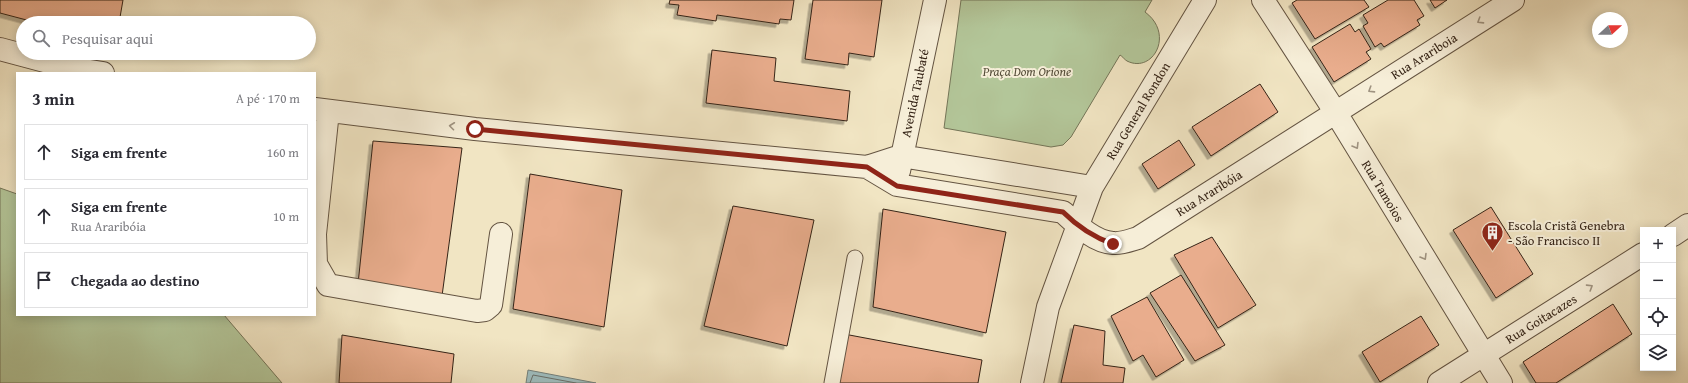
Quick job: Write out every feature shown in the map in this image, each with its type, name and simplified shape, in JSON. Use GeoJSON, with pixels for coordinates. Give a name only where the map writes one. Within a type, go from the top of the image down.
{"type":"FeatureCollection","features":[{"type":"Feature","properties":{"kind":"street","name":"Avenida Taubaté"},"geometry":{"type":"LineString","coordinates":[[897,186],[901,156],[936,0]]}},
{"type":"Feature","properties":{"kind":"street","name":"Rua General Rondon"},"geometry":{"type":"LineString","coordinates":[[1032,383],[1048,307],[1092,187],[1205,0]]}},
{"type":"Feature","properties":{"kind":"street","name":"Rua Tamoios"},"geometry":{"type":"LineString","coordinates":[[1263,0],[1336,113],[1501,383]]}},
{"type":"Feature","properties":{"kind":"street","name":"Rua Arariboia"},"geometry":{"type":"LineString","coordinates":[[1336,113],[1513,0]]}},
{"type":"Feature","properties":{"kind":"street"},"geometry":{"type":"LineString","coordinates":[[0,49],[16,53]]}},
{"type":"Feature","properties":{"kind":"street"},"geometry":{"type":"LineString","coordinates":[[41,60],[71,68],[97,72]]}},
{"type":"Feature","properties":{"kind":"street"},"geometry":{"type":"LineString","coordinates":[[316,213],[321,110],[475,129],[867,167],[901,156],[1092,187]]}},
{"type":"Feature","properties":{"kind":"street","name":"Rua Araribóia"},"geometry":{"type":"LineString","coordinates":[[897,186],[1063,212],[1078,226],[1098,239],[1113,244],[1138,238],[1336,113]]}},
{"type":"Feature","properties":{"kind":"street"},"geometry":{"type":"LineString","coordinates":[[867,167],[897,186]]}},
{"type":"Feature","properties":{"kind":"street"},"geometry":{"type":"LineString","coordinates":[[1676,233],[1688,225]]}},
{"type":"Feature","properties":{"kind":"street"},"geometry":{"type":"LineString","coordinates":[[316,264],[328,284],[477,311],[485,310],[491,305],[501,234]]}},
{"type":"Feature","properties":{"kind":"street","name":"Rua Goitacazes"},"geometry":{"type":"LineString","coordinates":[[1439,383],[1640,256]]}},
{"type":"Feature","properties":{"kind":"lane"},"geometry":{"type":"LineString","coordinates":[[832,383],[855,258]]}},
{"type":"Feature","properties":{"kind":"green space","name":"Praça Dom Orione"},"geometry":{"type":"Polygon","coordinates":[[[961,0],[1152,0],[1145,12],[1154,21],[1158,31],[1159,41],[1157,50],[1152,57],[1145,62],[1136,64],[1127,61],[1120,55],[1071,137],[1063,145],[1051,147],[944,128],[961,0]]]}},
{"type":"Feature","properties":{"kind":"green space"},"geometry":{"type":"Polygon","coordinates":[[[0,188],[16,194],[16,316],[225,316],[282,383],[0,383],[0,188]]]}},
{"type":"Feature","properties":{"kind":"water"},"geometry":{"type":"Polygon","coordinates":[[[528,370],[596,383],[526,383],[528,370]]]}},
{"type":"Feature","properties":{"kind":"building"},"geometry":{"type":"Polygon","coordinates":[[[0,0],[123,0],[120,16],[16,16],[16,17],[0,13],[0,0]]]}},
{"type":"Feature","properties":{"kind":"building"},"geometry":{"type":"Polygon","coordinates":[[[670,0],[794,0],[791,20],[780,19],[779,24],[717,15],[716,21],[677,15],[679,5],[669,4],[670,0]]]}},
{"type":"Feature","properties":{"kind":"building"},"geometry":{"type":"Polygon","coordinates":[[[813,0],[882,0],[874,57],[849,53],[848,65],[805,59],[813,0]]]}},
{"type":"Feature","properties":{"kind":"building"},"geometry":{"type":"Polygon","coordinates":[[[1297,0],[1364,0],[1369,7],[1315,39],[1292,3],[1297,0]]]}},
{"type":"Feature","properties":{"kind":"building"},"geometry":{"type":"Polygon","coordinates":[[[1388,0],[1414,0],[1424,16],[1417,20],[1420,25],[1384,47],[1381,43],[1375,47],[1363,26],[1368,23],[1363,15],[1388,0]]]}},
{"type":"Feature","properties":{"kind":"building"},"geometry":{"type":"Polygon","coordinates":[[[1430,0],[1447,0],[1435,8],[1430,0]]]}},
{"type":"Feature","properties":{"kind":"building"},"geometry":{"type":"Polygon","coordinates":[[[1350,24],[1355,32],[1359,29],[1371,49],[1366,52],[1371,59],[1334,82],[1312,47],[1350,24]]]}},
{"type":"Feature","properties":{"kind":"building"},"geometry":{"type":"Polygon","coordinates":[[[712,50],[776,58],[774,81],[850,91],[847,121],[706,103],[712,50]]]}},
{"type":"Feature","properties":{"kind":"building"},"geometry":{"type":"Polygon","coordinates":[[[1260,84],[1278,112],[1211,156],[1192,127],[1260,84]]]}},
{"type":"Feature","properties":{"kind":"building"},"geometry":{"type":"Polygon","coordinates":[[[1179,140],[1195,165],[1158,189],[1142,164],[1179,140]]]}},
{"type":"Feature","properties":{"kind":"building"},"geometry":{"type":"Polygon","coordinates":[[[373,141],[462,148],[442,296],[358,284],[373,141]]]}},
{"type":"Feature","properties":{"kind":"building"},"geometry":{"type":"Polygon","coordinates":[[[530,174],[622,190],[604,327],[513,309],[530,174]]]}},
{"type":"Feature","properties":{"kind":"building"},"geometry":{"type":"Polygon","coordinates":[[[733,206],[814,220],[787,346],[704,326],[733,206]]]}},
{"type":"Feature","properties":{"kind":"building","name":"Escola Cristã Genebra - São Francisco II"},"geometry":{"type":"Polygon","coordinates":[[[1491,207],[1533,274],[1496,298],[1453,230],[1491,207]]]}},
{"type":"Feature","properties":{"kind":"building"},"geometry":{"type":"Polygon","coordinates":[[[883,209],[1006,232],[986,333],[873,307],[883,209]]]}},
{"type":"Feature","properties":{"kind":"building"},"geometry":{"type":"Polygon","coordinates":[[[1212,237],[1256,305],[1218,328],[1174,255],[1212,237]]]}},
{"type":"Feature","properties":{"kind":"building"},"geometry":{"type":"Polygon","coordinates":[[[1181,275],[1225,345],[1195,361],[1150,293],[1181,275]]]}},
{"type":"Feature","properties":{"kind":"building"},"geometry":{"type":"Polygon","coordinates":[[[1147,297],[1184,360],[1156,377],[1143,355],[1133,361],[1111,316],[1147,297]]]}},
{"type":"Feature","properties":{"kind":"building"},"geometry":{"type":"Polygon","coordinates":[[[1613,304],[1632,334],[1556,383],[1536,383],[1523,362],[1613,304]]]}},
{"type":"Feature","properties":{"kind":"building"},"geometry":{"type":"Polygon","coordinates":[[[1421,316],[1439,345],[1380,382],[1362,352],[1421,316]]]}},
{"type":"Feature","properties":{"kind":"building"},"geometry":{"type":"Polygon","coordinates":[[[1074,325],[1105,331],[1103,365],[1125,368],[1123,383],[1061,383],[1074,325]]]}},
{"type":"Feature","properties":{"kind":"building"},"geometry":{"type":"Polygon","coordinates":[[[844,334],[982,360],[978,383],[839,383],[844,334]]]}},
{"type":"Feature","properties":{"kind":"building"},"geometry":{"type":"Polygon","coordinates":[[[342,335],[454,354],[451,383],[339,383],[342,335]]]}},
{"type":"Feature","properties":{"kind":"place","name":"Escola Cristã Genebra - São Francisco II"},"geometry":{"type":"Point","coordinates":[1493,252]}},
{"type":"Feature","properties":{"kind":"route"},"geometry":{"type":"LineString","coordinates":[[475,129],[867,167],[897,186],[1063,212],[1078,226],[1098,239],[1113,244]]}}]}
